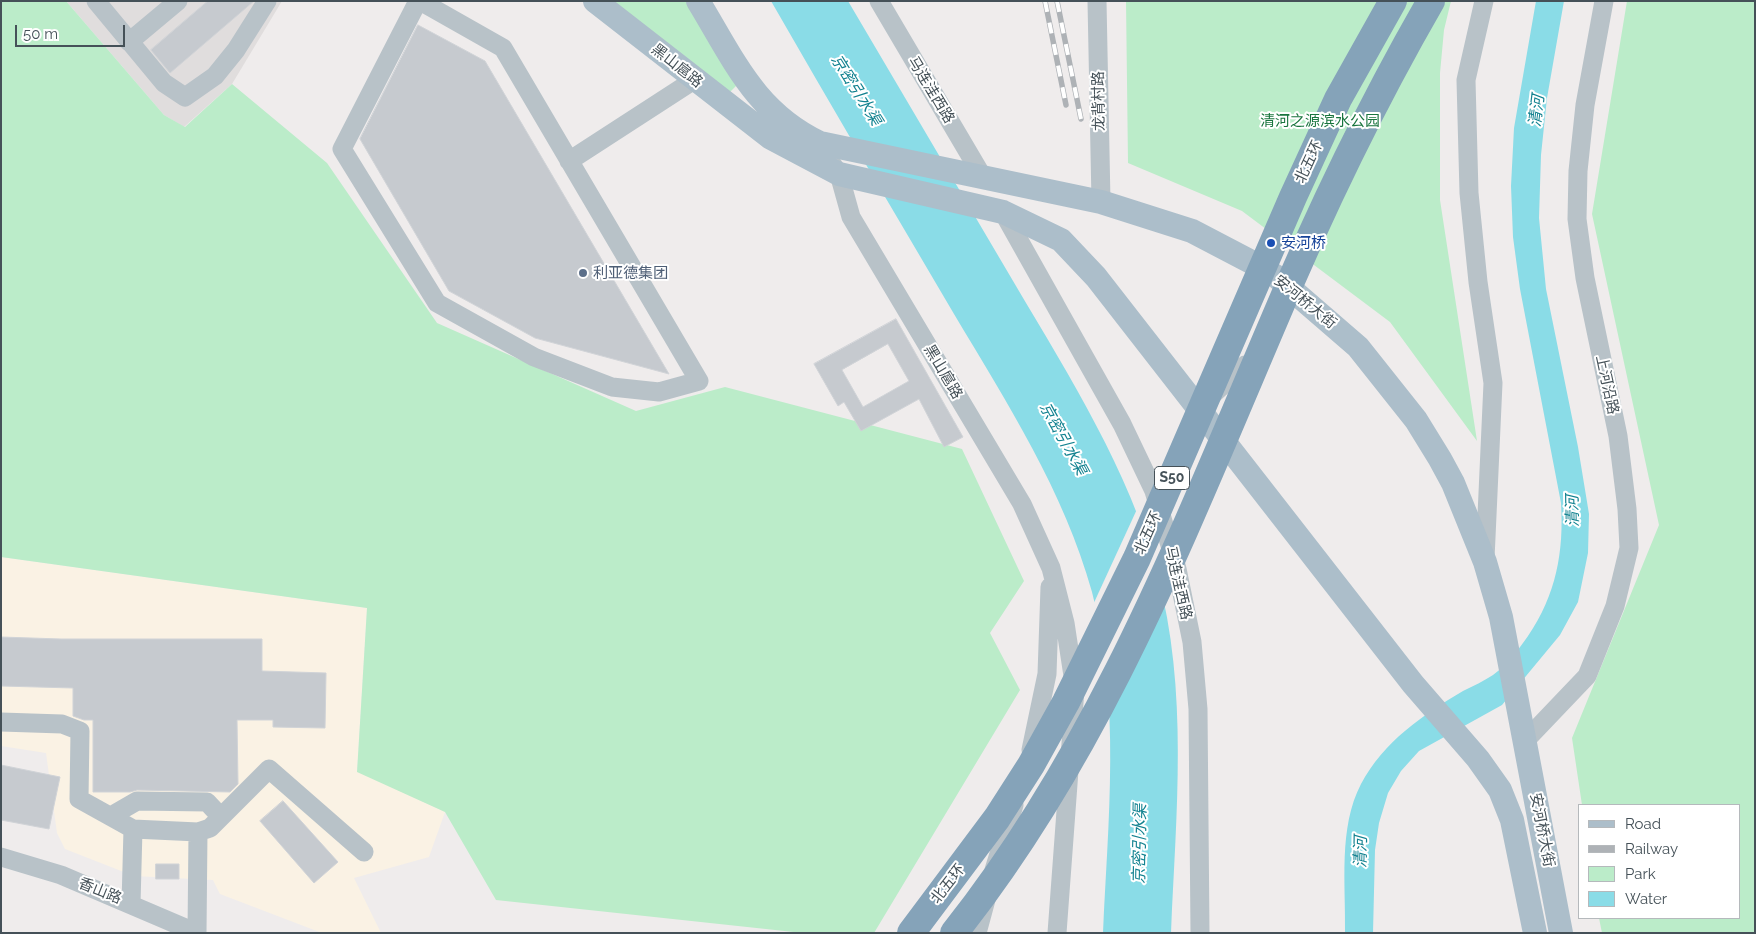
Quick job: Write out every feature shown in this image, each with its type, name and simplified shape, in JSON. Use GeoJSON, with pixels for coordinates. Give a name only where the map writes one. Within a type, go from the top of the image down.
{"type":"FeatureCollection","features":[{"type":"Feature","properties":{"kind":"highway","name":"北五环"},"geometry":{"type":"LineString","coordinates":[[911,933],[997,818],[1031,765],[1066,702],[1137,558],[1289,206],[1338,99],[1393,1]]}},
{"type":"Feature","properties":{"kind":"highway","name":"S50"},"geometry":{"type":"LineString","coordinates":[[954,933],[993,882],[1029,830],[1096,717],[1147,616],[1323,210],[1396,61],[1431,1]]}},
{"type":"Feature","properties":{"kind":"main road","name":"黑山扈路"},"geometry":{"type":"LineString","coordinates":[[595,1],[694,80],[771,138],[839,174],[871,183],[1003,212]]}},
{"type":"Feature","properties":{"kind":"main road"},"geometry":{"type":"LineString","coordinates":[[698,1],[743,76],[765,106],[786,125],[820,144]]}},
{"type":"Feature","properties":{"kind":"main road","name":"安河桥大街"},"geometry":{"type":"LineString","coordinates":[[820,144],[1101,202],[1192,231],[1257,264],[1277,277],[1344,334],[1382,375],[1416,420],[1453,483],[1485,562],[1501,617],[1561,933]]}},
{"type":"Feature","properties":{"kind":"main road"},"geometry":{"type":"LineString","coordinates":[[1003,212],[1061,240],[1096,278],[1198,408]]}},
{"type":"Feature","properties":{"kind":"main road","name":"安河桥大街"},"geometry":{"type":"LineString","coordinates":[[1198,408],[1413,684],[1478,759],[1500,790],[1508,805],[1535,933]]}},
{"type":"Feature","properties":{"kind":"street"},"geometry":{"type":"LineString","coordinates":[[96,1],[164,83],[185,97],[215,76],[241,43],[267,1]]}},
{"type":"Feature","properties":{"kind":"street"},"geometry":{"type":"LineString","coordinates":[[129,42],[178,1]]}},
{"type":"Feature","properties":{"kind":"street"},"geometry":{"type":"LineString","coordinates":[[419,1],[503,48],[699,381],[660,392],[612,387],[534,357],[437,302],[342,149],[419,1]]}},
{"type":"Feature","properties":{"kind":"street","name":"马连洼西路"},"geometry":{"type":"LineString","coordinates":[[879,1],[984,179]]}},
{"type":"Feature","properties":{"kind":"street","name":"龙背村路"},"geometry":{"type":"LineString","coordinates":[[1097,1],[1101,202]]}},
{"type":"Feature","properties":{"kind":"street"},"geometry":{"type":"LineString","coordinates":[[1484,1],[1466,80],[1469,193],[1478,282],[1493,383],[1485,562]]}},
{"type":"Feature","properties":{"kind":"street","name":"上河沿路"},"geometry":{"type":"LineString","coordinates":[[1524,734],[1587,676],[1615,606],[1629,548],[1627,509],[1618,436],[1585,278],[1577,220],[1578,172],[1585,106],[1604,1]]}},
{"type":"Feature","properties":{"kind":"street"},"geometry":{"type":"LineString","coordinates":[[569,160],[694,80]]}},
{"type":"Feature","properties":{"kind":"street"},"geometry":{"type":"LineString","coordinates":[[820,144],[839,174]]}},
{"type":"Feature","properties":{"kind":"street","name":"黑山扈路"},"geometry":{"type":"LineString","coordinates":[[839,174],[851,217],[1022,504],[1051,568],[1065,623],[1075,689],[1057,933]]}},
{"type":"Feature","properties":{"kind":"street","name":"马连洼西路"},"geometry":{"type":"LineString","coordinates":[[1003,212],[1122,424],[1154,491],[1177,569],[1192,642],[1198,709],[1200,933]]}},
{"type":"Feature","properties":{"kind":"street"},"geometry":{"type":"LineString","coordinates":[[1198,408],[1246,365]]}},
{"type":"Feature","properties":{"kind":"street"},"geometry":{"type":"LineString","coordinates":[[977,933],[1039,719],[1046,674],[1051,568]]}},
{"type":"Feature","properties":{"kind":"street"},"geometry":{"type":"LineString","coordinates":[[1,722],[62,724],[80,731],[80,798],[134,829],[198,832],[210,828],[268,769],[364,852]]}},
{"type":"Feature","properties":{"kind":"street"},"geometry":{"type":"LineString","coordinates":[[111,816],[137,801],[207,802],[221,817]]}},
{"type":"Feature","properties":{"kind":"street"},"geometry":{"type":"LineString","coordinates":[[131,904],[134,829]]}},
{"type":"Feature","properties":{"kind":"street"},"geometry":{"type":"LineString","coordinates":[[197,933],[198,832]]}},
{"type":"Feature","properties":{"kind":"street","name":"香山路"},"geometry":{"type":"LineString","coordinates":[[1,857],[61,875],[197,933]]}},
{"type":"Feature","properties":{"kind":"shaded area"},"geometry":{"type":"Polygon","coordinates":[[[66,1],[282,1],[232,84],[184,127],[164,115],[66,1]]]}},
{"type":"Feature","properties":{"kind":"shaded area"},"geometry":{"type":"Polygon","coordinates":[[[1,557],[367,608],[357,771],[445,812],[429,857],[354,878],[381,933],[322,933],[220,894],[213,880],[134,876],[65,849],[57,833],[46,753],[1,746],[1,557]]]}},
{"type":"Feature","properties":{"kind":"green space"},"geometry":{"type":"Polygon","coordinates":[[[1,1],[66,1],[164,115],[185,127],[232,84],[327,163],[437,323],[636,411],[725,387],[962,449],[1024,581],[990,633],[1020,690],[874,933],[803,933],[496,900],[445,812],[357,772],[367,608],[1,557],[1,1]]]}},
{"type":"Feature","properties":{"kind":"green space"},"geometry":{"type":"Polygon","coordinates":[[[613,1],[691,1],[738,84],[730,92],[613,1]]]}},
{"type":"Feature","properties":{"kind":"green space","name":"清河之源滨水公园"},"geometry":{"type":"Polygon","coordinates":[[[1126,1],[1451,1],[1444,30],[1440,73],[1440,200],[1477,441],[1390,322],[1242,211],[1128,163],[1126,1]]]}},
{"type":"Feature","properties":{"kind":"green space"},"geometry":{"type":"Polygon","coordinates":[[[1627,1],[1755,1],[1755,933],[1602,933],[1599,919],[1741,919],[1741,804],[1582,804],[1572,738],[1659,525],[1592,214],[1627,1]]]}},
{"type":"Feature","properties":{"kind":"water","name":"京密引水渠"},"geometry":{"type":"Polygon","coordinates":[[[771,1],[848,1],[1077,390],[1114,461],[1130,497],[1157,573],[1167,617],[1173,662],[1178,752],[1171,933],[1103,933],[1110,762],[1107,676],[1092,592],[1066,518],[1014,414],[771,1]]]}},
{"type":"Feature","properties":{"kind":"water","name":"清河"},"geometry":{"type":"Polygon","coordinates":[[[1536,1],[1564,1],[1547,98],[1541,155],[1539,218],[1546,289],[1578,447],[1589,514],[1588,553],[1578,602],[1560,635],[1502,705],[1419,751],[1401,771],[1388,793],[1379,823],[1375,850],[1373,933],[1345,933],[1344,876],[1346,838],[1354,801],[1361,784],[1381,755],[1406,730],[1448,700],[1493,675],[1508,662],[1538,621],[1552,589],[1556,573],[1561,539],[1561,503],[1520,289],[1513,237],[1511,186],[1514,128],[1536,1]]]}},
{"type":"Feature","properties":{"kind":"pier"},"geometry":{"type":"Polygon","coordinates":[[[1138,507],[1160,573],[1104,672],[1092,607],[1138,507]]]}},
{"type":"Feature","properties":{"kind":"building"},"geometry":{"type":"Polygon","coordinates":[[[208,1],[254,1],[170,73],[151,50],[208,1]]]}},
{"type":"Feature","properties":{"kind":"building"},"geometry":{"type":"Polygon","coordinates":[[[418,25],[485,61],[669,374],[535,338],[449,291],[360,139],[418,25]]]}},
{"type":"Feature","properties":{"kind":"building"},"geometry":{"type":"Polygon","coordinates":[[[896,319],[963,437],[944,447],[919,399],[861,431],[844,402],[838,406],[814,364],[896,319]],[[888,344],[842,370],[863,407],[909,381],[888,344]]]}},
{"type":"Feature","properties":{"kind":"building"},"geometry":{"type":"Polygon","coordinates":[[[1,637],[61,639],[262,639],[262,671],[326,673],[325,728],[273,727],[273,720],[237,720],[238,784],[230,792],[137,790],[130,792],[93,792],[93,720],[84,720],[73,716],[73,688],[1,686],[1,637]]]}},
{"type":"Feature","properties":{"kind":"building"},"geometry":{"type":"Polygon","coordinates":[[[1,765],[60,777],[49,829],[1,820],[1,765]]]}},
{"type":"Feature","properties":{"kind":"building"},"geometry":{"type":"Polygon","coordinates":[[[283,801],[338,862],[314,883],[260,821],[283,801]]]}},
{"type":"Feature","properties":{"kind":"building"},"geometry":{"type":"Polygon","coordinates":[[[156,864],[179,864],[179,879],[156,879],[156,864]]]}},
{"type":"Feature","properties":{"kind":"railway"},"geometry":{"type":"LineString","coordinates":[[1045,1],[1066,105]]}},
{"type":"Feature","properties":{"kind":"railway"},"geometry":{"type":"LineString","coordinates":[[1057,1],[1081,119]]}},
{"type":"Feature","properties":{"kind":"place","name":"安河桥"},"geometry":{"type":"Point","coordinates":[1271,243]}},
{"type":"Feature","properties":{"kind":"place","name":"利亚德集团"},"geometry":{"type":"Point","coordinates":[583,273]}}]}
